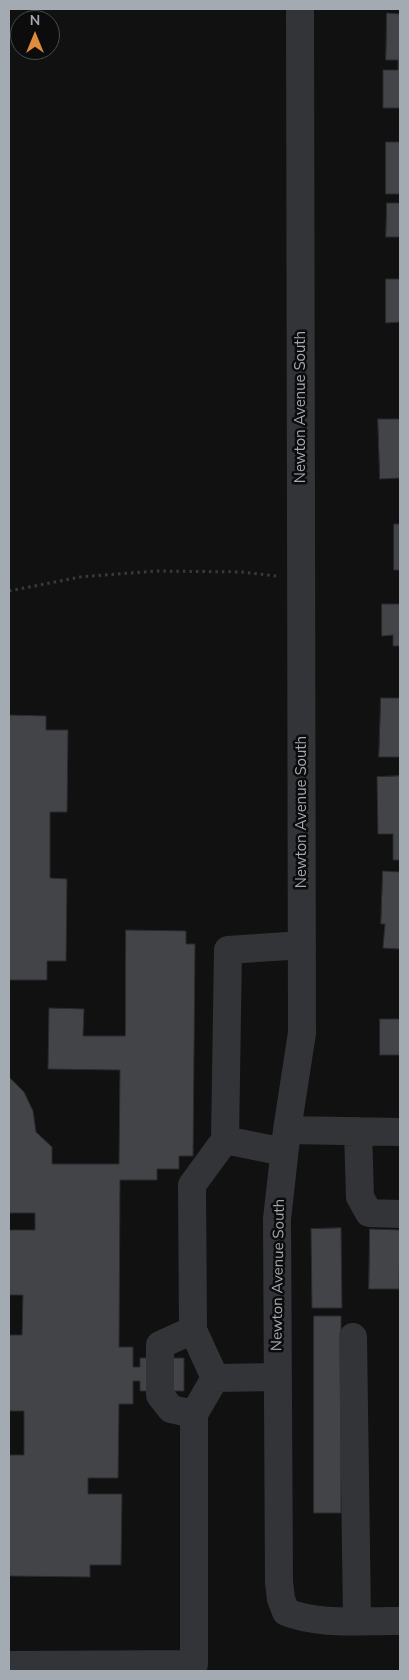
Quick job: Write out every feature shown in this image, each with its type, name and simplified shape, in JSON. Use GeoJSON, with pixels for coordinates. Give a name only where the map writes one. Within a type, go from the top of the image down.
{"type":"FeatureCollection","features":[{"type":"Feature","properties":{"kind":"street","name":"Newton Avenue South"},"geometry":{"type":"LineString","coordinates":[[300,9],[302,1034],[285,1141],[277,1219],[279,1582],[281,1599],[286,1612],[314,1620],[357,1620]]}},
{"type":"Feature","properties":{"kind":"street"},"geometry":{"type":"LineString","coordinates":[[215,1378],[193,1330],[192,1185],[226,1140],[228,950],[302,944]]}},
{"type":"Feature","properties":{"kind":"street"},"geometry":{"type":"LineString","coordinates":[[226,1140],[285,1141],[358,1131],[400,1132]]}},
{"type":"Feature","properties":{"kind":"street"},"geometry":{"type":"LineString","coordinates":[[358,1131],[360,1197],[364,1205],[369,1213],[400,1214]]}},
{"type":"Feature","properties":{"kind":"street"},"geometry":{"type":"LineString","coordinates":[[193,1330],[160,1345],[160,1395],[171,1410],[194,1414]]}},
{"type":"Feature","properties":{"kind":"street"},"geometry":{"type":"LineString","coordinates":[[353,1337],[357,1620],[400,1621]]}},
{"type":"Feature","properties":{"kind":"street"},"geometry":{"type":"LineString","coordinates":[[215,1378],[278,1377]]}},
{"type":"Feature","properties":{"kind":"street"},"geometry":{"type":"LineString","coordinates":[[9,1665],[194,1664],[194,1414],[215,1378]]}},
{"type":"Feature","properties":{"kind":"path"},"geometry":{"type":"LineString","coordinates":[[9,591],[80,578],[156,571],[242,572],[265,576],[301,576]]}},
{"type":"Feature","properties":{"kind":"building"},"geometry":{"type":"Polygon","coordinates":[[[387,13],[400,14],[400,108],[383,108],[383,70],[398,70],[398,60],[386,60],[387,13]]]}},
{"type":"Feature","properties":{"kind":"building"},"geometry":{"type":"Polygon","coordinates":[[[386,142],[400,142],[400,194],[386,194],[386,142]]]}},
{"type":"Feature","properties":{"kind":"building"},"geometry":{"type":"Polygon","coordinates":[[[387,203],[400,203],[400,237],[386,237],[387,203]]]}},
{"type":"Feature","properties":{"kind":"building"},"geometry":{"type":"Polygon","coordinates":[[[386,279],[400,279],[400,322],[386,323],[386,279]]]}},
{"type":"Feature","properties":{"kind":"building"},"geometry":{"type":"Polygon","coordinates":[[[378,419],[400,419],[400,478],[380,479],[378,419]]]}},
{"type":"Feature","properties":{"kind":"building"},"geometry":{"type":"Polygon","coordinates":[[[394,524],[400,524],[400,570],[394,570],[394,524]]]}},
{"type":"Feature","properties":{"kind":"building"},"geometry":{"type":"Polygon","coordinates":[[[382,604],[400,604],[400,646],[393,646],[393,635],[382,636],[382,604]]]}},
{"type":"Feature","properties":{"kind":"building"},"geometry":{"type":"Polygon","coordinates":[[[381,698],[400,698],[400,757],[379,757],[381,698]]]}},
{"type":"Feature","properties":{"kind":"building"},"geometry":{"type":"Polygon","coordinates":[[[9,715],[46,716],[46,730],[68,730],[67,812],[50,812],[50,878],[67,879],[66,961],[47,961],[47,980],[9,980],[9,715]]]}},
{"type":"Feature","properties":{"kind":"building"},"geometry":{"type":"Polygon","coordinates":[[[400,776],[400,860],[393,860],[393,834],[378,834],[377,777],[400,776]]]}},
{"type":"Feature","properties":{"kind":"building"},"geometry":{"type":"Polygon","coordinates":[[[383,871],[400,872],[400,949],[383,948],[385,924],[381,924],[383,871]]]}},
{"type":"Feature","properties":{"kind":"building"},"geometry":{"type":"Polygon","coordinates":[[[126,930],[186,931],[186,944],[195,944],[193,1156],[179,1156],[179,1169],[157,1169],[157,1180],[120,1180],[119,1347],[133,1347],[133,1367],[140,1367],[140,1358],[184,1358],[184,1391],[140,1391],[140,1381],[133,1381],[133,1404],[119,1404],[118,1478],[88,1478],[88,1494],[122,1494],[121,1565],[90,1565],[90,1577],[9,1576],[9,1455],[24,1455],[24,1411],[9,1411],[9,1335],[22,1335],[23,1295],[9,1295],[9,1230],[35,1230],[35,1213],[9,1213],[9,1077],[24,1092],[33,1111],[36,1132],[52,1147],[52,1164],[119,1164],[120,1070],[48,1069],[49,1008],[84,1009],[83,1036],[125,1036],[126,930]]]}},
{"type":"Feature","properties":{"kind":"building"},"geometry":{"type":"Polygon","coordinates":[[[380,1019],[400,1019],[400,1055],[380,1055],[380,1019]]]}},
{"type":"Feature","properties":{"kind":"building"},"geometry":{"type":"Polygon","coordinates":[[[341,1228],[342,1308],[312,1308],[311,1229],[341,1228]]]}},
{"type":"Feature","properties":{"kind":"building"},"geometry":{"type":"Polygon","coordinates":[[[370,1229],[400,1230],[399,1289],[369,1289],[370,1229]]]}},
{"type":"Feature","properties":{"kind":"building"},"geometry":{"type":"Polygon","coordinates":[[[314,1316],[341,1316],[341,1513],[314,1513],[314,1316]]]}}]}
